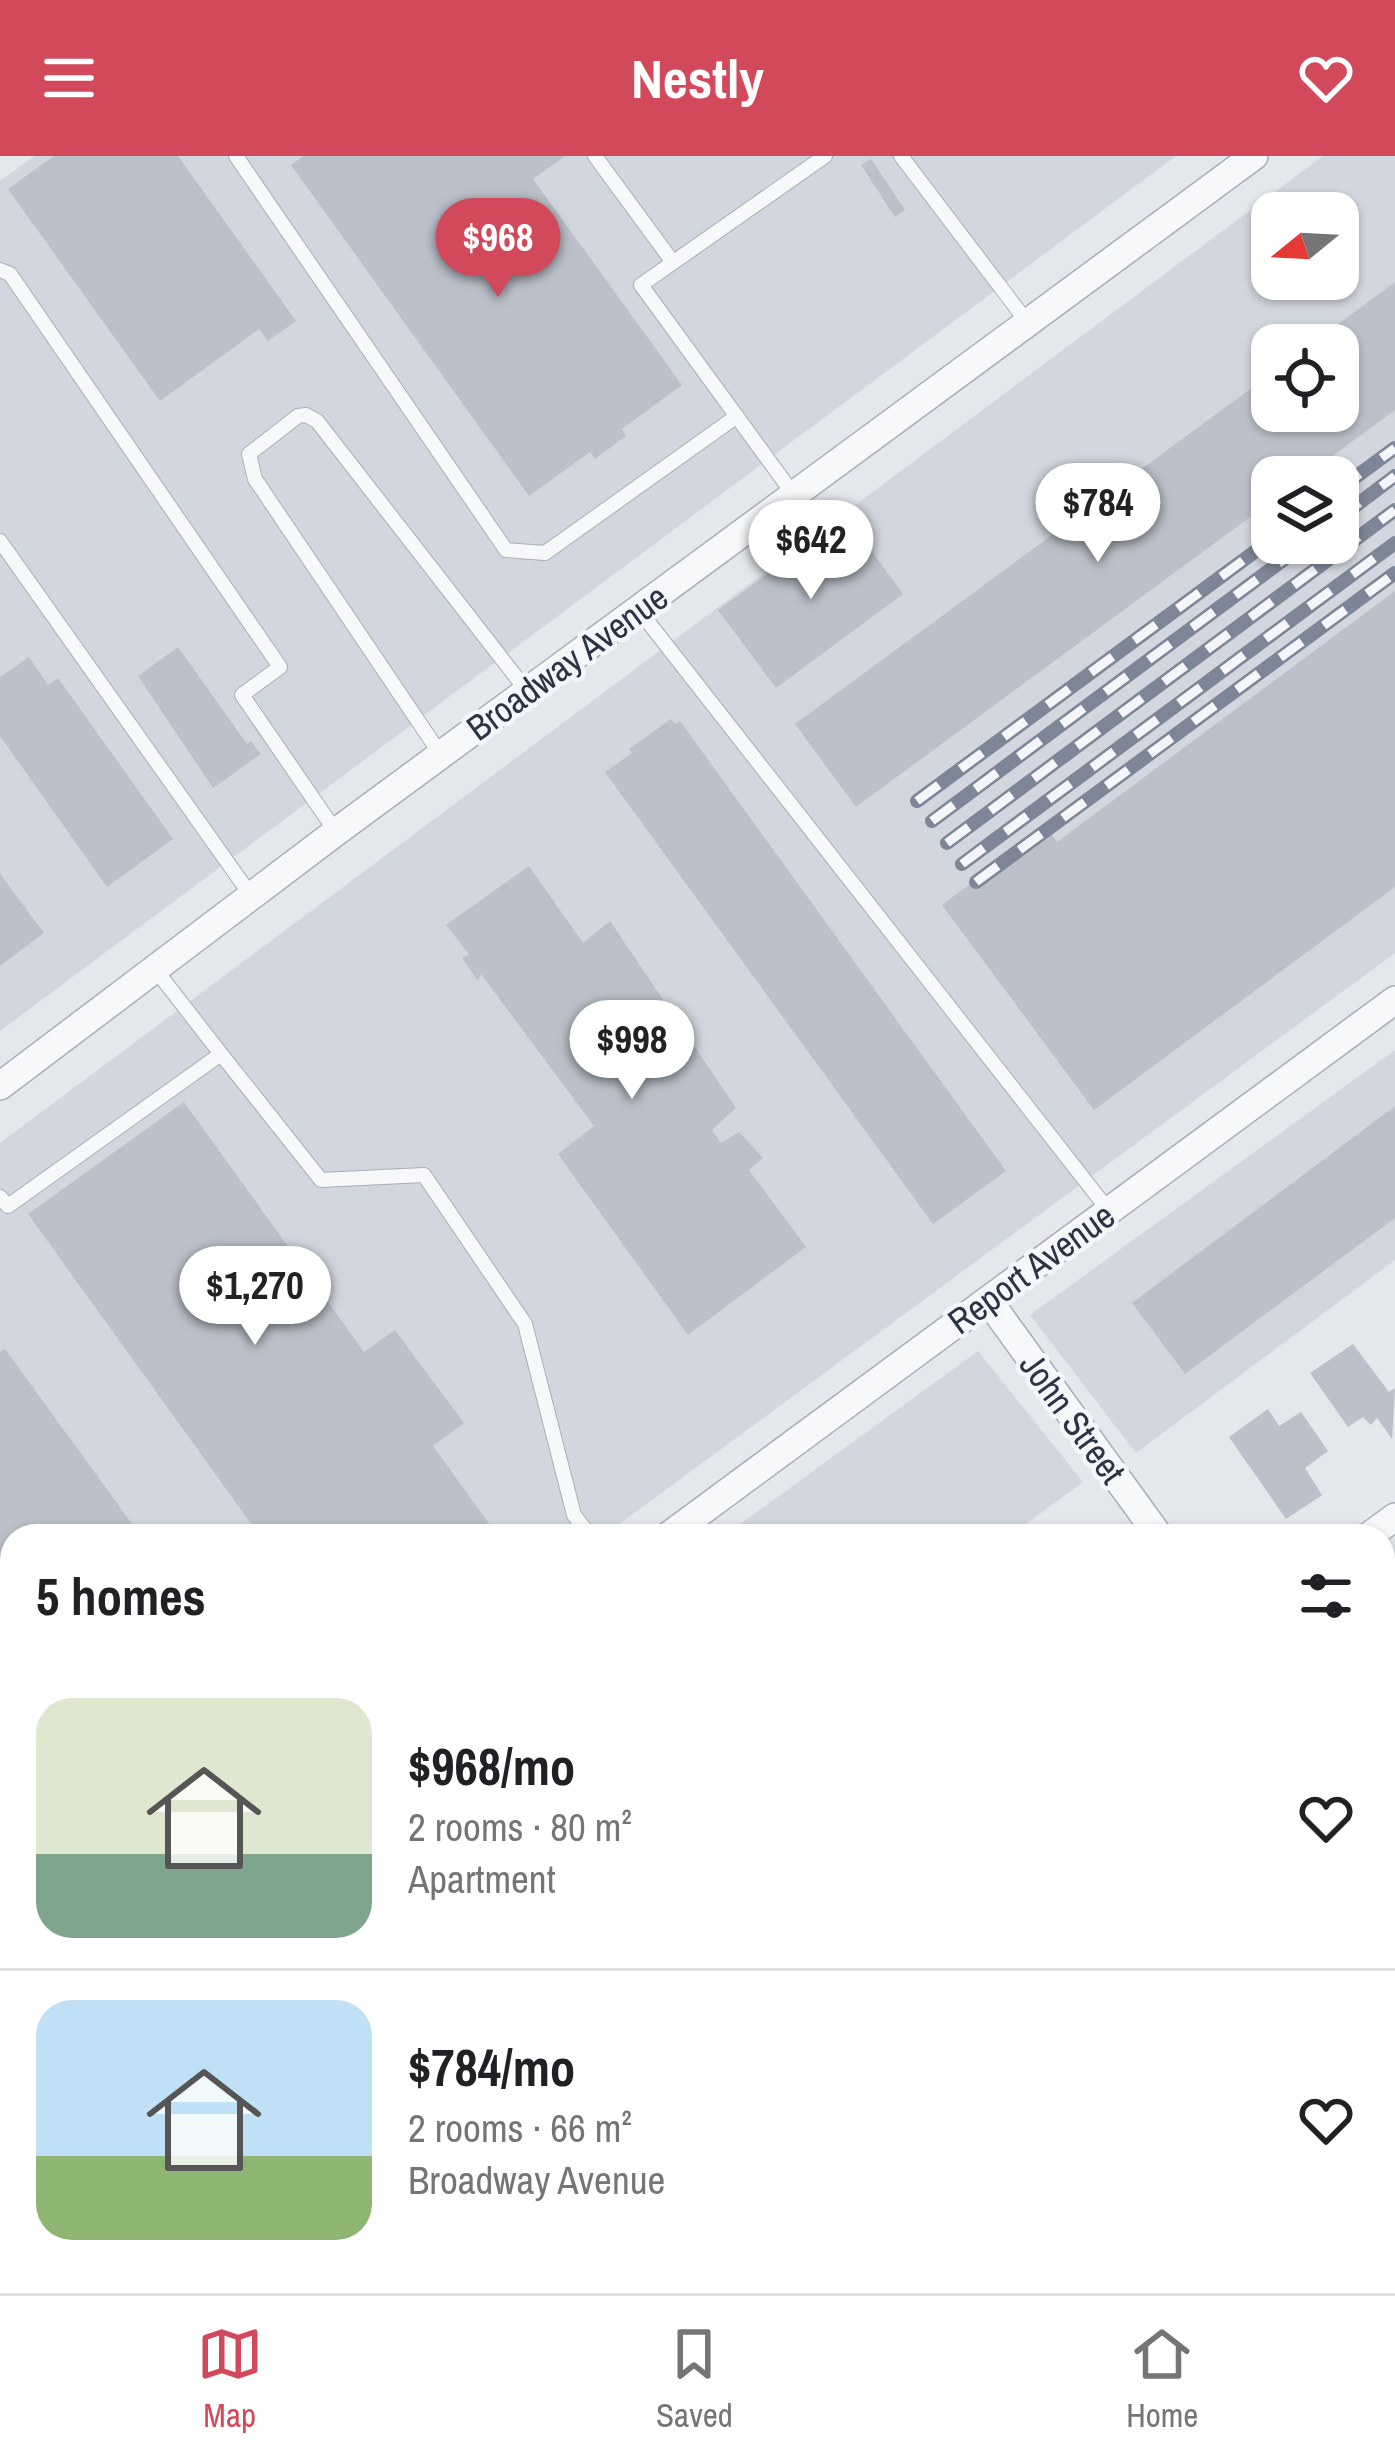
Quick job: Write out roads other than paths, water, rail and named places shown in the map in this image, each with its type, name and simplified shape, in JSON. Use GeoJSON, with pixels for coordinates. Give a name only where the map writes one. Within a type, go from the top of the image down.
{"type":"FeatureCollection","features":[{"type":"Feature","properties":{"kind":"street","name":"Broadway Avenue"},"geometry":{"type":"LineString","coordinates":[[0,1086],[336,832],[1254,156]]}},
{"type":"Feature","properties":{"kind":"street","name":"Report Avenue"},"geometry":{"type":"LineString","coordinates":[[684,1524],[1395,1000]]}},
{"type":"Feature","properties":{"kind":"street","name":"John Street"},"geometry":{"type":"LineString","coordinates":[[988,1300],[1150,1524]]}},
{"type":"Feature","properties":{"kind":"lane"},"geometry":{"type":"LineString","coordinates":[[236,156],[506,550],[545,553],[737,416]]}},
{"type":"Feature","properties":{"kind":"lane"},"geometry":{"type":"LineString","coordinates":[[595,156],[672,261]]}},
{"type":"Feature","properties":{"kind":"lane"},"geometry":{"type":"LineString","coordinates":[[794,495],[641,285],[824,156]]}},
{"type":"Feature","properties":{"kind":"lane"},"geometry":{"type":"LineString","coordinates":[[901,156],[1027,322]]}},
{"type":"Feature","properties":{"kind":"lane"},"geometry":{"type":"LineString","coordinates":[[0,270],[10,274],[280,668],[242,695],[336,832]]}},
{"type":"Feature","properties":{"kind":"lane"},"geometry":{"type":"LineString","coordinates":[[441,755],[255,479],[250,454],[298,416],[317,421],[527,691]]}},
{"type":"Feature","properties":{"kind":"lane"},"geometry":{"type":"LineString","coordinates":[[0,541],[252,897]]}},
{"type":"Feature","properties":{"kind":"lane"},"geometry":{"type":"LineString","coordinates":[[638,609],[1109,1211]]}},
{"type":"Feature","properties":{"kind":"lane"},"geometry":{"type":"LineString","coordinates":[[155,969],[321,1180],[424,1175],[525,1324],[574,1515],[581,1524]]}},
{"type":"Feature","properties":{"kind":"lane"},"geometry":{"type":"LineString","coordinates":[[0,1197],[8,1206],[221,1054]]}},
{"type":"Feature","properties":{"kind":"railway"},"geometry":{"type":"LineString","coordinates":[[1359,475],[1395,448]]}},
{"type":"Feature","properties":{"kind":"railway"},"geometry":{"type":"LineString","coordinates":[[1359,503],[1395,476]]}},
{"type":"Feature","properties":{"kind":"railway"},"geometry":{"type":"LineString","coordinates":[[947,843],[1395,510]]}},
{"type":"Feature","properties":{"kind":"railway"},"geometry":{"type":"LineString","coordinates":[[962,864],[1395,543]]}},
{"type":"Feature","properties":{"kind":"railway"},"geometry":{"type":"LineString","coordinates":[[917,801],[1251,554]]}},
{"type":"Feature","properties":{"kind":"railway"},"geometry":{"type":"LineString","coordinates":[[932,821],[1278,564]]}},
{"type":"Feature","properties":{"kind":"railway"},"geometry":{"type":"LineString","coordinates":[[976,882],[1395,573]]}}]}
